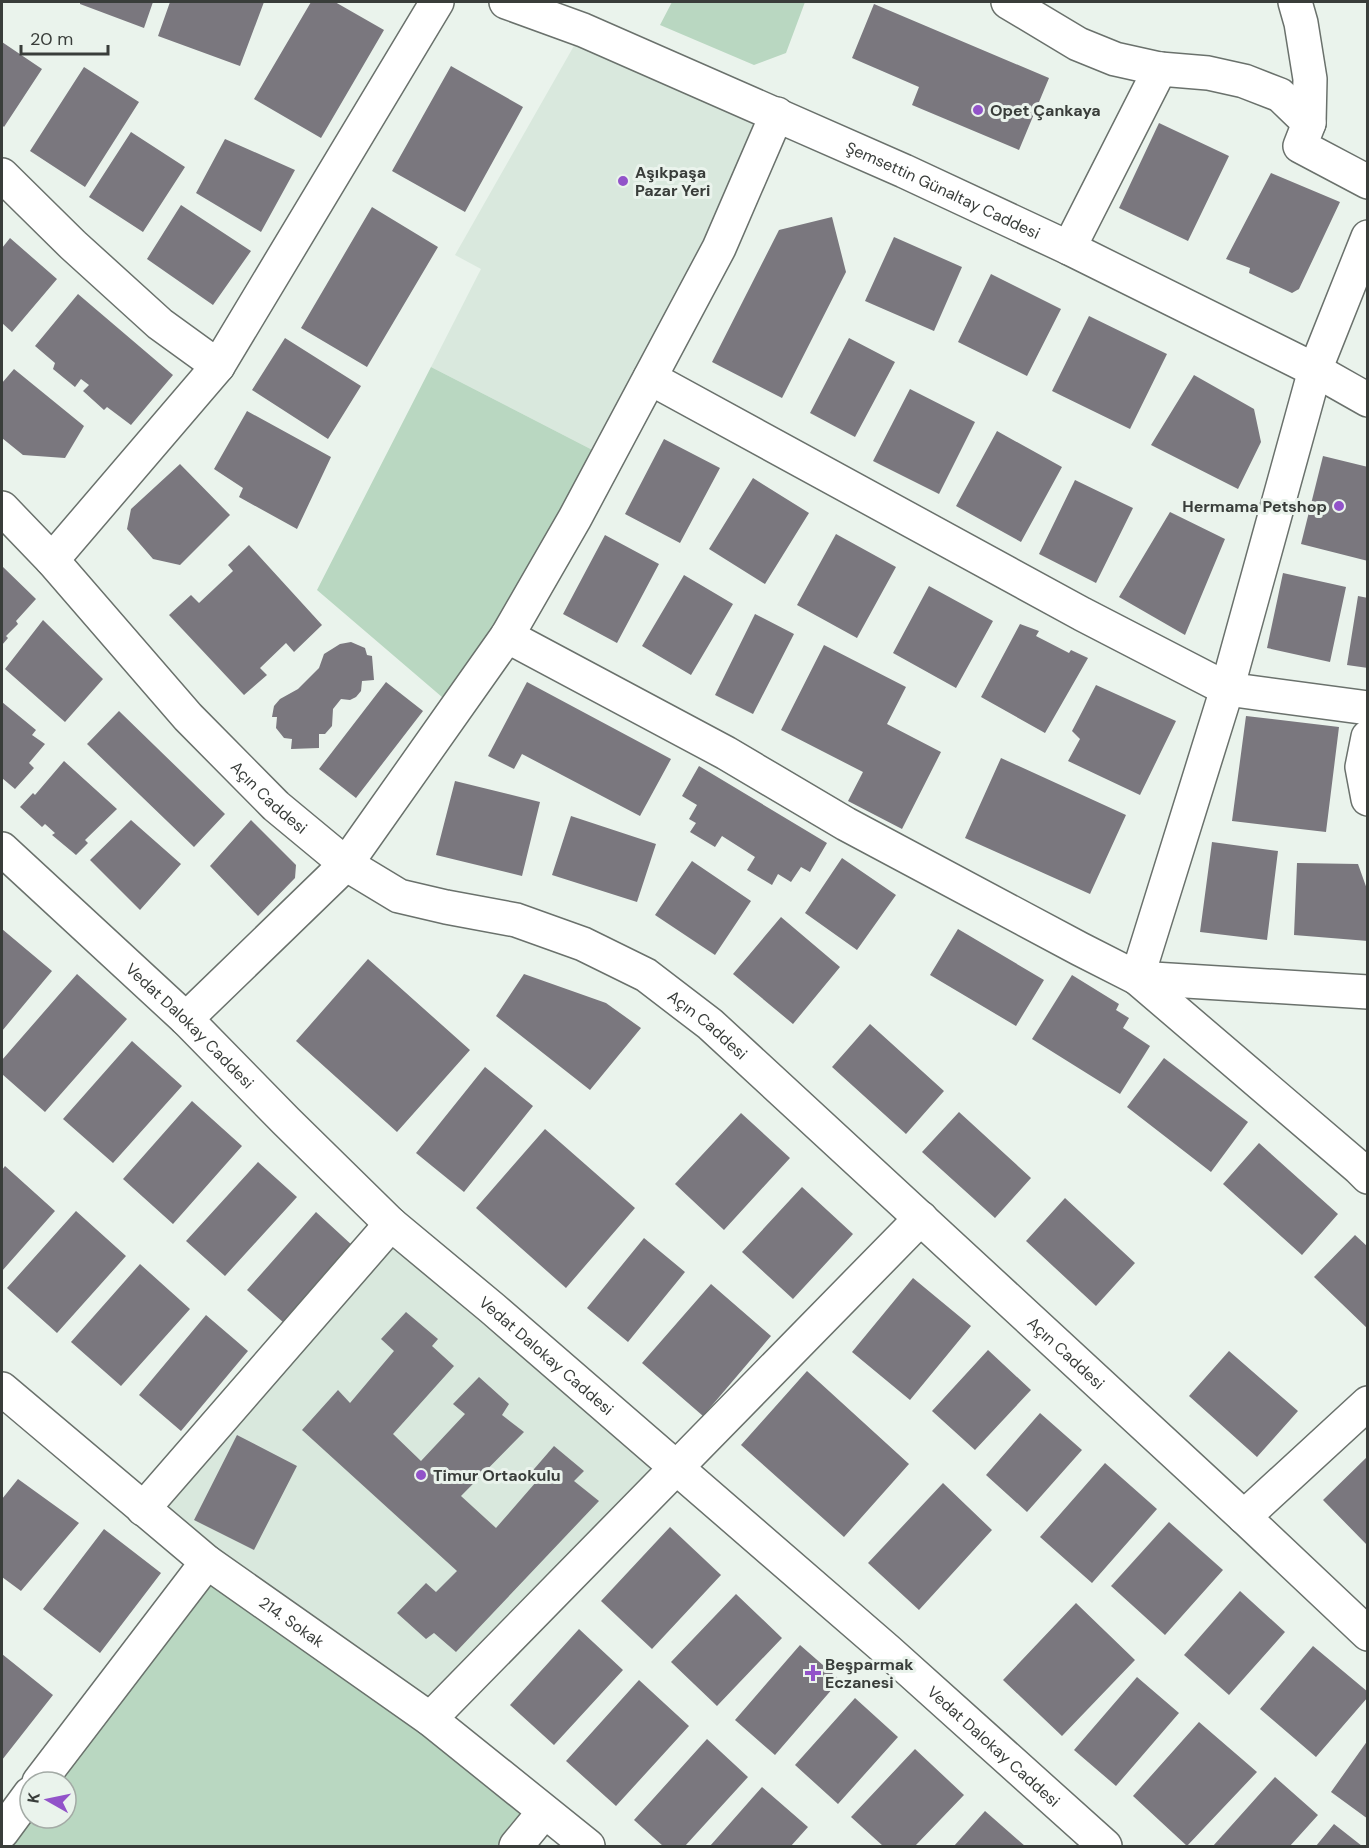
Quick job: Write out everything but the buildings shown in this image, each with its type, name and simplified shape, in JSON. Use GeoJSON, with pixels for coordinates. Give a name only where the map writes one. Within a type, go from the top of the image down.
{"type":"FeatureCollection","features":[{"type":"Feature","properties":{"kind":"street"},"geometry":{"type":"LineString","coordinates":[[52,560],[218,366],[437,2]]}},
{"type":"Feature","properties":{"kind":"street","name":"Şemsettin Günaltay Caddesi"},"geometry":{"type":"LineString","coordinates":[[506,2],[583,30],[777,114],[1069,248],[1315,370],[1368,400]]}},
{"type":"Feature","properties":{"kind":"street"},"geometry":{"type":"LineString","coordinates":[[1008,2],[1078,44],[1115,59],[1160,69],[1208,73],[1244,81],[1280,95],[1309,123]]}},
{"type":"Feature","properties":{"kind":"street"},"geometry":{"type":"LineString","coordinates":[[1295,2],[1301,23],[1310,80],[1309,123],[1300,146],[1368,182]]}},
{"type":"Feature","properties":{"kind":"street"},"geometry":{"type":"LineString","coordinates":[[1069,248],[1160,69]]}},
{"type":"Feature","properties":{"kind":"street"},"geometry":{"type":"LineString","coordinates":[[186,1019],[346,864],[507,636],[575,518],[719,248],[777,114]]}},
{"type":"Feature","properties":{"kind":"street"},"geometry":{"type":"LineString","coordinates":[[2,175],[160,324],[218,366]]}},
{"type":"Feature","properties":{"kind":"street"},"geometry":{"type":"LineString","coordinates":[[1137,978],[1227,689],[1315,370],[1368,237]]}},
{"type":"Feature","properties":{"kind":"street"},"geometry":{"type":"LineString","coordinates":[[650,378],[1082,614],[1227,689],[1368,708]]}},
{"type":"Feature","properties":{"kind":"street","name":"Açın Caddesi"},"geometry":{"type":"LineString","coordinates":[[2,508],[52,560],[188,717],[276,806],[346,864],[399,896],[516,920],[583,944],[646,975],[710,1024],[1368,1634]]}},
{"type":"Feature","properties":{"kind":"street"},"geometry":{"type":"LineString","coordinates":[[507,636],[726,753],[866,835],[1137,978],[1365,1167]]}},
{"type":"Feature","properties":{"kind":"street"},"geometry":{"type":"LineString","coordinates":[[1368,737],[1362,767],[1368,799]]}},
{"type":"Feature","properties":{"kind":"street","name":"Vedat Dalokay Caddesi"},"geometry":{"type":"LineString","coordinates":[[2,849],[186,1019],[391,1224],[492,1308],[888,1651],[1105,1846]]}},
{"type":"Feature","properties":{"kind":"street"},"geometry":{"type":"LineString","coordinates":[[1137,978],[1368,992]]}},
{"type":"Feature","properties":{"kind":"street"},"geometry":{"type":"LineString","coordinates":[[430,1719],[921,1218]]}},
{"type":"Feature","properties":{"kind":"street"},"geometry":{"type":"LineString","coordinates":[[143,1509],[391,1224]]}},
{"type":"Feature","properties":{"kind":"street","name":"214. Sokak"},"geometry":{"type":"LineString","coordinates":[[2,1389],[207,1562],[430,1719],[588,1846]]}},
{"type":"Feature","properties":{"kind":"street"},"geometry":{"type":"LineString","coordinates":[[1244,1517],[1368,1403]]}},
{"type":"Feature","properties":{"kind":"street"},"geometry":{"type":"LineString","coordinates":[[48,1770],[207,1562]]}},
{"type":"Feature","properties":{"kind":"street"},"geometry":{"type":"LineString","coordinates":[[2,1832],[18,1810]]}},
{"type":"Feature","properties":{"kind":"street"},"geometry":{"type":"LineString","coordinates":[[516,1846],[544,1812]]}},
{"type":"Feature","properties":{"kind":"shaded area","name":"Aşıkpaşa Pazar Yeri"},"geometry":{"type":"Polygon","coordinates":[[[583,30],[777,114],[608,458],[431,367],[481,269],[455,255],[583,30]]]}},
{"type":"Feature","properties":{"kind":"shaded area","name":"Timur Ortaokulu"},"geometry":{"type":"Polygon","coordinates":[[[391,1224],[676,1468],[430,1719],[143,1509],[391,1224]]]}},
{"type":"Feature","properties":{"kind":"green space"},"geometry":{"type":"Polygon","coordinates":[[[672,2],[805,2],[786,53],[754,65],[660,25],[672,2]]]}},
{"type":"Feature","properties":{"kind":"green space"},"geometry":{"type":"Polygon","coordinates":[[[431,367],[608,458],[456,709],[317,590],[431,367]]]}},
{"type":"Feature","properties":{"kind":"green space"},"geometry":{"type":"Polygon","coordinates":[[[207,1562],[544,1812],[516,1846],[2,1846],[18,1830],[78,1830],[78,1770],[48,1770],[207,1562]]]}},
{"type":"Feature","properties":{"kind":"place","name":"Opet Çankaya"},"geometry":{"type":"Point","coordinates":[978,110]}},
{"type":"Feature","properties":{"kind":"place","name":"Aşıkpaşa Pazar Yeri"},"geometry":{"type":"Point","coordinates":[623,181]}},
{"type":"Feature","properties":{"kind":"place","name":"Hermama Petshop"},"geometry":{"type":"Point","coordinates":[1339,506]}},
{"type":"Feature","properties":{"kind":"place","name":"Timur Ortaokulu"},"geometry":{"type":"Point","coordinates":[421,1475]}},
{"type":"Feature","properties":{"kind":"place","name":"Beşparmak Eczanesi"},"geometry":{"type":"Point","coordinates":[813,1673]}}]}
